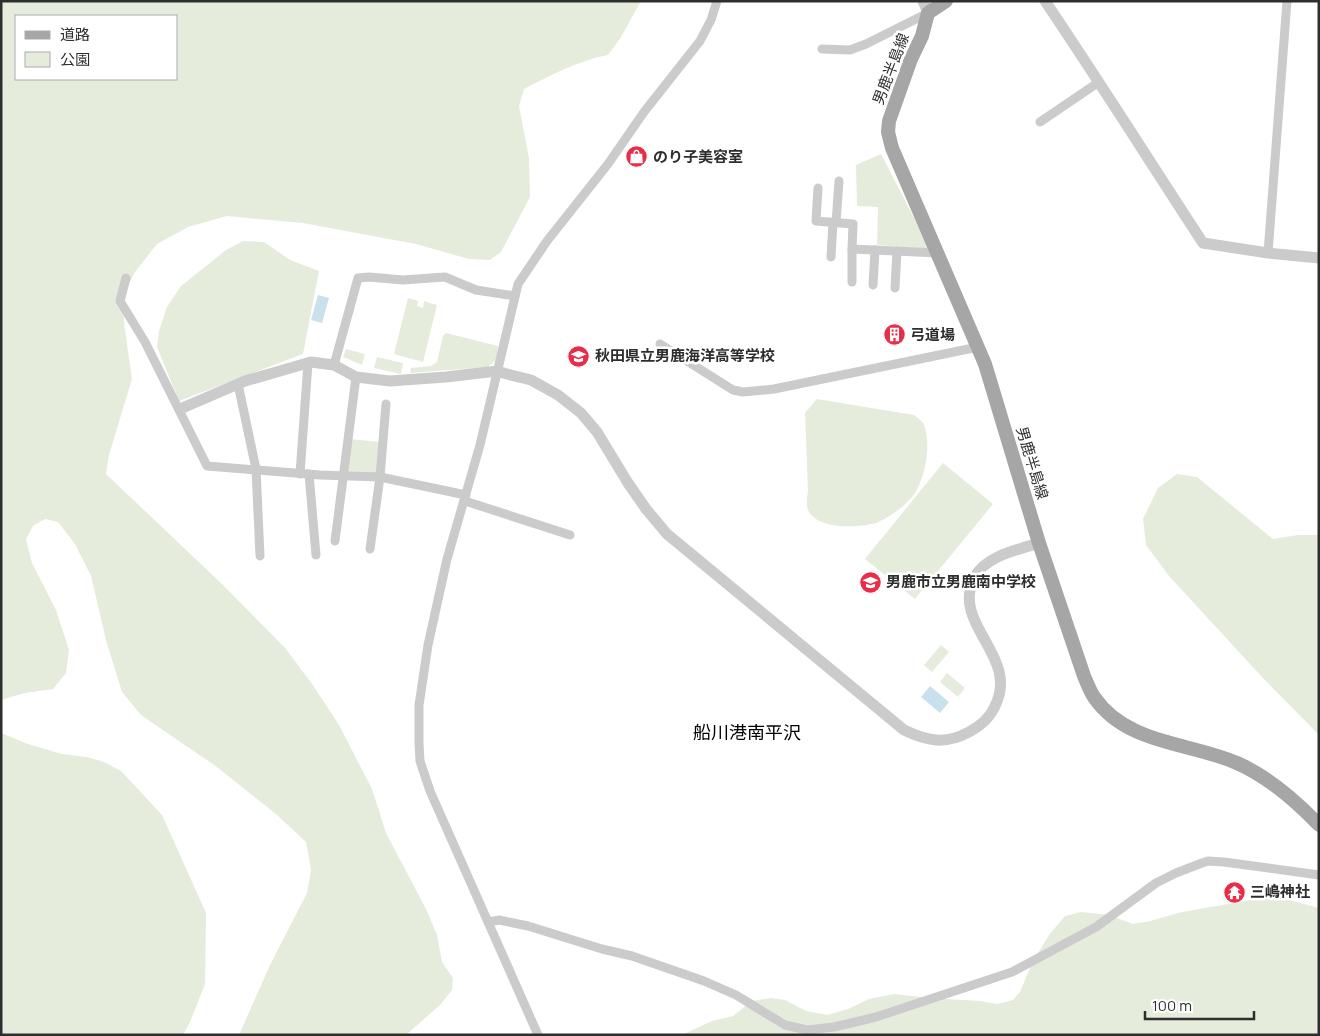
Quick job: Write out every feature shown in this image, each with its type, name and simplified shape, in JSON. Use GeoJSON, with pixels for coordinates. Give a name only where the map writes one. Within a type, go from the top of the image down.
{"type":"FeatureCollection","features":[{"type":"Feature","properties":{"kind":"main road"},"geometry":{"type":"LineString","coordinates":[[926,7],[946,1]]}},
{"type":"Feature","properties":{"kind":"main road","name":"男鹿半島線"},"geometry":{"type":"LineString","coordinates":[[926,7],[922,36],[894,102],[888,132],[892,148],[985,364],[1039,543],[1084,676],[1094,697],[1107,712],[1122,724],[1141,734],[1237,763],[1270,780],[1319,825]]}},
{"type":"Feature","properties":{"kind":"street"},"geometry":{"type":"LineString","coordinates":[[538,1035],[430,791],[420,761],[419,705],[432,620],[447,559],[480,445],[518,284],[548,241],[608,164],[649,105],[700,41],[711,20],[717,1]]}},
{"type":"Feature","properties":{"kind":"street"},"geometry":{"type":"LineString","coordinates":[[1045,1],[1202,243],[1268,253],[1319,258]]}},
{"type":"Feature","properties":{"kind":"street"},"geometry":{"type":"LineString","coordinates":[[1268,253],[1287,1]]}},
{"type":"Feature","properties":{"kind":"street"},"geometry":{"type":"LineString","coordinates":[[822,49],[850,50],[866,44],[926,7]]}},
{"type":"Feature","properties":{"kind":"street"},"geometry":{"type":"LineString","coordinates":[[1040,122],[1099,82]]}},
{"type":"Feature","properties":{"kind":"street"},"geometry":{"type":"LineString","coordinates":[[831,257],[839,181]]}},
{"type":"Feature","properties":{"kind":"street"},"geometry":{"type":"LineString","coordinates":[[818,188],[816,221],[853,224],[852,282]]}},
{"type":"Feature","properties":{"kind":"street"},"geometry":{"type":"LineString","coordinates":[[852,249],[938,253]]}},
{"type":"Feature","properties":{"kind":"street"},"geometry":{"type":"LineString","coordinates":[[873,285],[875,250]]}},
{"type":"Feature","properties":{"kind":"street"},"geometry":{"type":"LineString","coordinates":[[895,288],[897,251]]}},
{"type":"Feature","properties":{"kind":"street"},"geometry":{"type":"LineString","coordinates":[[334,365],[358,278],[403,280],[445,277],[476,290],[515,296]]}},
{"type":"Feature","properties":{"kind":"street"},"geometry":{"type":"LineString","coordinates":[[126,278],[120,301],[145,342],[180,408],[207,466],[304,474],[380,477],[465,498],[570,535]]}},
{"type":"Feature","properties":{"kind":"street"},"geometry":{"type":"LineString","coordinates":[[660,344],[733,390],[743,392],[774,389],[978,347]]}},
{"type":"Feature","properties":{"kind":"street"},"geometry":{"type":"LineString","coordinates":[[180,408],[238,384],[308,363],[334,365],[356,376],[390,381],[497,371],[531,380],[558,395],[581,413],[597,432],[646,509],[667,534],[904,730],[923,739],[945,740],[961,736],[976,729],[988,719],[994,709],[999,698],[1002,678],[997,662],[970,612],[968,598],[974,578],[987,562],[1039,543]]}},
{"type":"Feature","properties":{"kind":"street"},"geometry":{"type":"LineString","coordinates":[[308,363],[304,474],[316,555]]}},
{"type":"Feature","properties":{"kind":"street"},"geometry":{"type":"LineString","coordinates":[[335,541],[356,376]]}},
{"type":"Feature","properties":{"kind":"street"},"geometry":{"type":"LineString","coordinates":[[238,384],[256,469],[260,556]]}},
{"type":"Feature","properties":{"kind":"street"},"geometry":{"type":"LineString","coordinates":[[370,549],[380,477],[386,404]]}},
{"type":"Feature","properties":{"kind":"street"},"geometry":{"type":"LineString","coordinates":[[488,922],[499,920],[528,926],[704,981],[736,995],[785,1024],[807,1030],[834,1027],[876,1018],[1012,972],[1096,927],[1156,883],[1208,861],[1319,875]]}},
{"type":"Feature","properties":{"kind":"green space"},"geometry":{"type":"Polygon","coordinates":[[[1,1],[641,1],[621,37],[608,55],[575,65],[524,89],[519,106],[529,158],[530,197],[501,252],[490,260],[469,259],[416,244],[303,223],[227,216],[188,227],[157,244],[135,272],[123,295],[124,323],[132,379],[109,455],[106,474],[223,585],[286,649],[339,725],[372,789],[386,833],[426,909],[437,935],[442,962],[453,978],[452,990],[440,1005],[406,1035],[239,1035],[270,965],[307,893],[311,870],[306,842],[277,815],[217,767],[141,715],[122,692],[106,640],[91,576],[75,544],[58,522],[45,519],[33,526],[26,539],[32,563],[56,610],[69,650],[66,673],[53,689],[25,693],[1,700],[1,1]]]}},
{"type":"Feature","properties":{"kind":"green space"},"geometry":{"type":"Polygon","coordinates":[[[881,154],[930,249],[877,245],[878,207],[857,206],[856,165],[881,154]]]}},
{"type":"Feature","properties":{"kind":"green space"},"geometry":{"type":"Polygon","coordinates":[[[243,241],[264,242],[290,260],[319,271],[303,354],[179,401],[157,347],[159,331],[167,307],[181,286],[226,250],[243,241]]]}},
{"type":"Feature","properties":{"kind":"green space"},"geometry":{"type":"Polygon","coordinates":[[[408,298],[418,301],[417,306],[423,308],[424,301],[437,305],[423,362],[394,354],[408,298]]]}},
{"type":"Feature","properties":{"kind":"green space"},"geometry":{"type":"Polygon","coordinates":[[[446,333],[498,346],[497,359],[488,367],[410,373],[411,368],[431,366],[437,362],[443,336],[446,333]]]}},
{"type":"Feature","properties":{"kind":"green space"},"geometry":{"type":"Polygon","coordinates":[[[346,349],[365,354],[362,365],[343,357],[346,349]]]}},
{"type":"Feature","properties":{"kind":"green space"},"geometry":{"type":"Polygon","coordinates":[[[377,357],[403,363],[401,374],[374,368],[377,357]]]}},
{"type":"Feature","properties":{"kind":"green space"},"geometry":{"type":"Polygon","coordinates":[[[817,399],[914,415],[923,423],[927,442],[925,468],[915,493],[897,511],[876,523],[859,526],[839,526],[820,521],[813,517],[808,510],[805,413],[817,399]]]}},
{"type":"Feature","properties":{"kind":"green space"},"geometry":{"type":"Polygon","coordinates":[[[350,439],[379,442],[376,475],[345,473],[350,439]]]}},
{"type":"Feature","properties":{"kind":"green space"},"geometry":{"type":"Polygon","coordinates":[[[943,463],[993,504],[915,599],[865,559],[943,463]]]}},
{"type":"Feature","properties":{"kind":"green space"},"geometry":{"type":"Polygon","coordinates":[[[1177,474],[1197,477],[1273,539],[1298,535],[1319,535],[1319,735],[1262,677],[1169,576],[1146,545],[1143,519],[1158,488],[1177,474]]]}},
{"type":"Feature","properties":{"kind":"green space"},"geometry":{"type":"Polygon","coordinates":[[[941,645],[949,652],[932,672],[924,665],[941,645]]]}},
{"type":"Feature","properties":{"kind":"green space"},"geometry":{"type":"Polygon","coordinates":[[[947,673],[965,688],[958,697],[940,682],[947,673]]]}},
{"type":"Feature","properties":{"kind":"green space"},"geometry":{"type":"Polygon","coordinates":[[[1,733],[28,744],[62,754],[87,757],[104,762],[121,771],[162,815],[206,913],[205,984],[183,1035],[1,1035],[1,733]]]}},
{"type":"Feature","properties":{"kind":"green space"},"geometry":{"type":"Polygon","coordinates":[[[1262,898],[1289,900],[1319,908],[1319,1035],[682,1035],[712,1021],[733,1016],[752,1001],[771,998],[785,1000],[806,1011],[827,1015],[848,1009],[869,999],[894,994],[997,1004],[1013,1000],[1020,992],[1032,963],[1049,935],[1065,916],[1081,912],[1109,915],[1133,924],[1182,912],[1262,898]]]}},
{"type":"Feature","properties":{"kind":"water"},"geometry":{"type":"Polygon","coordinates":[[[318,295],[329,298],[322,323],[311,320],[318,295]]]}},
{"type":"Feature","properties":{"kind":"water"},"geometry":{"type":"Polygon","coordinates":[[[930,686],[949,702],[940,713],[921,697],[930,686]]]}},
{"type":"Feature","properties":{"kind":"place","name":"のり子美容室"},"geometry":{"type":"Point","coordinates":[637,157]}},
{"type":"Feature","properties":{"kind":"place","name":"弓道場"},"geometry":{"type":"Point","coordinates":[894,335]}},
{"type":"Feature","properties":{"kind":"place","name":"秋田県立男鹿海洋高等学校"},"geometry":{"type":"Point","coordinates":[579,356]}},
{"type":"Feature","properties":{"kind":"place","name":"男鹿市立男鹿南中学校"},"geometry":{"type":"Point","coordinates":[870,582]}},
{"type":"Feature","properties":{"kind":"place","name":"三嶋神社"},"geometry":{"type":"Point","coordinates":[1234,892]}},
{"type":"Feature","properties":{"kind":"district","name":"船川港南平沢"},"geometry":{"type":"Point","coordinates":[747,733]}}]}
